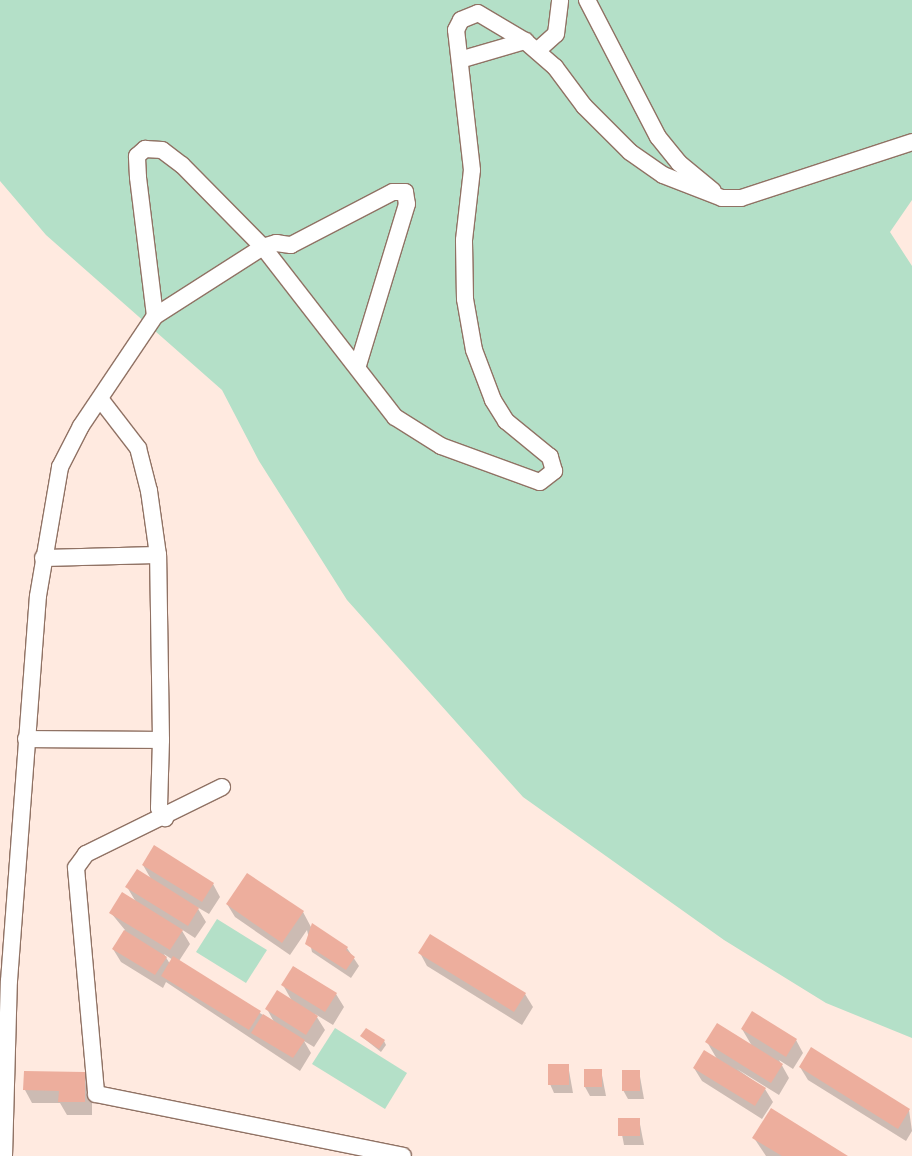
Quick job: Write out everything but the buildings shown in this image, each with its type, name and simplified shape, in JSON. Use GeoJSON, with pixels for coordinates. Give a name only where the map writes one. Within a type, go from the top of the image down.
{"type":"FeatureCollection","features":[{"type":"Feature","properties":{"kind":"street"},"geometry":{"type":"LineString","coordinates":[[463,59],[532,45],[556,34],[560,0]]}},
{"type":"Feature","properties":{"kind":"street"},"geometry":{"type":"LineString","coordinates":[[587,0],[658,137],[679,163],[722,198]]}},
{"type":"Feature","properties":{"kind":"street"},"geometry":{"type":"LineString","coordinates":[[154,316],[138,177],[138,156],[144,149],[162,150],[182,165],[263,247],[289,276],[358,365],[395,417],[415,432],[540,482],[554,471],[550,457],[506,421],[474,350],[465,298],[464,240],[472,170],[463,59],[456,30],[466,15],[477,7],[532,45],[630,152],[663,176],[722,198],[741,198],[912,142]]}},
{"type":"Feature","properties":{"kind":"street"},"geometry":{"type":"LineString","coordinates":[[4,1156],[9,980],[26,739],[43,558],[60,467],[81,426],[101,400],[154,316],[263,247],[291,245],[393,192],[408,195],[367,346],[358,365]]}},
{"type":"Feature","properties":{"kind":"street"},"geometry":{"type":"LineString","coordinates":[[289,276],[291,245]]}},
{"type":"Feature","properties":{"kind":"street"},"geometry":{"type":"LineString","coordinates":[[101,400],[144,462],[158,555],[161,740],[160,808],[165,818]]}},
{"type":"Feature","properties":{"kind":"street"},"geometry":{"type":"LineString","coordinates":[[43,558],[158,555]]}},
{"type":"Feature","properties":{"kind":"street"},"geometry":{"type":"LineString","coordinates":[[26,739],[161,740]]}},
{"type":"Feature","properties":{"kind":"street"},"geometry":{"type":"LineString","coordinates":[[222,787],[165,818],[86,854],[76,868],[96,1094],[403,1156]]}},
{"type":"Feature","properties":{"kind":"street"},"geometry":{"type":"LineString","coordinates":[[335,1156],[352,1146]]}},
{"type":"Feature","properties":{"kind":"green space"},"geometry":{"type":"Polygon","coordinates":[[[0,0],[912,0],[912,200],[890,232],[912,266],[912,1038],[826,1003],[724,940],[523,797],[347,600],[259,461],[222,390],[46,235],[0,181],[0,0]]]}},
{"type":"Feature","properties":{"kind":"green space"},"geometry":{"type":"Polygon","coordinates":[[[217,919],[267,950],[246,983],[196,952],[217,919]]]}},
{"type":"Feature","properties":{"kind":"green space"},"geometry":{"type":"Polygon","coordinates":[[[335,1028],[407,1073],[385,1109],[312,1064],[335,1028]]]}}]}
